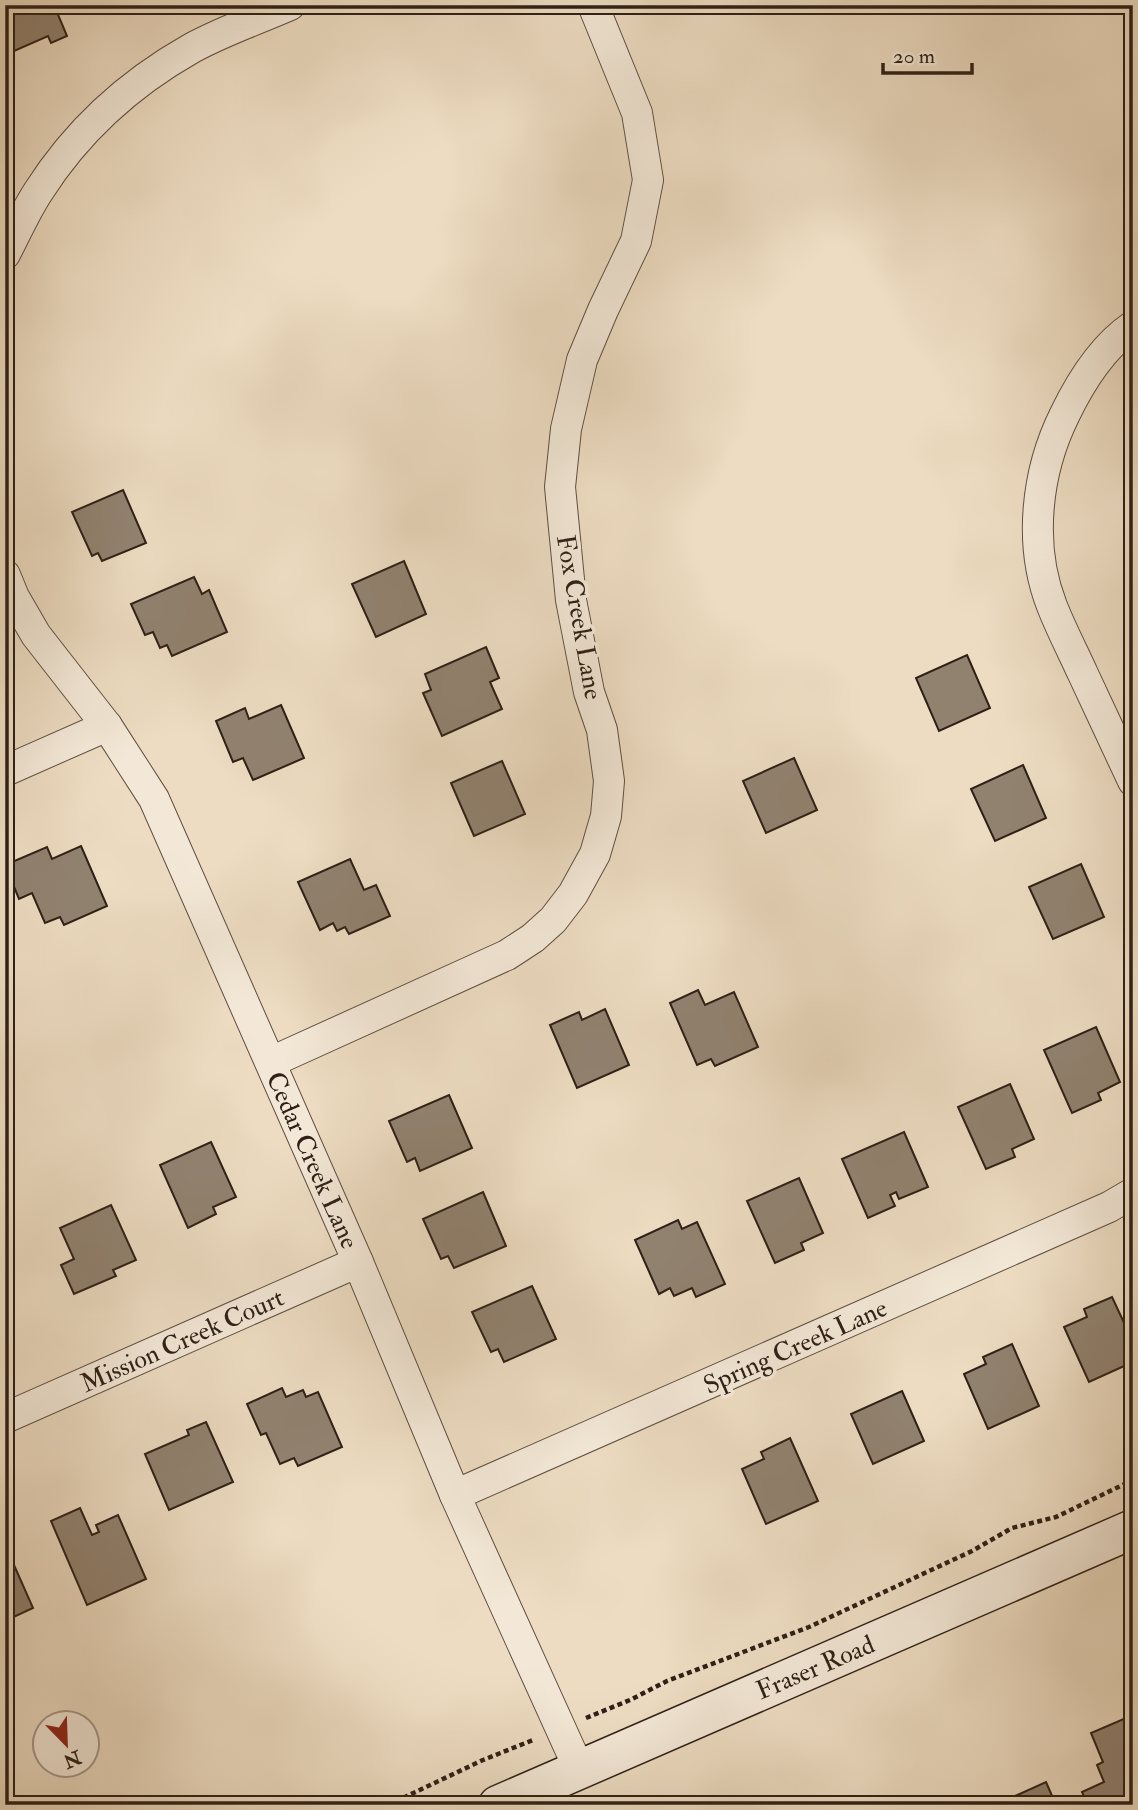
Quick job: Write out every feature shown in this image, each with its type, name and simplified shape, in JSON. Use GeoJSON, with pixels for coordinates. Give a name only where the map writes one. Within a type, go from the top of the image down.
{"type":"FeatureCollection","features":[{"type":"Feature","properties":{"kind":"street"},"geometry":{"type":"LineString","coordinates":[[5,254],[36,194],[58,163],[80,137],[133,87],[194,47],[290,5]]}},
{"type":"Feature","properties":{"kind":"street","name":"Fox Creek Lane"},"geometry":{"type":"LineString","coordinates":[[271,1062],[507,955],[533,938],[553,920],[573,894],[594,854],[606,816],[609,781],[607,755],[579,646],[571,600],[560,486],[566,429],[582,360],[636,241],[648,180],[637,113],[593,5]]}},
{"type":"Feature","properties":{"kind":"street"},"geometry":{"type":"LineString","coordinates":[[1133,326],[1093,365],[1074,394],[1058,427],[1045,468],[1038,532],[1040,559],[1051,605],[1133,781]]}},
{"type":"Feature","properties":{"kind":"street","name":"Cedar Creek Lane"},"geometry":{"type":"LineString","coordinates":[[5,575],[14,597],[36,635],[107,726],[154,799],[358,1262],[455,1495],[579,1769]]}},
{"type":"Feature","properties":{"kind":"street"},"geometry":{"type":"LineString","coordinates":[[5,771],[107,726]]}},
{"type":"Feature","properties":{"kind":"street","name":"Spring Creek Lane"},"geometry":{"type":"LineString","coordinates":[[455,1495],[1097,1212],[1133,1193]]}},
{"type":"Feature","properties":{"kind":"street","name":"Mission Creek Court"},"geometry":{"type":"LineString","coordinates":[[5,1418],[358,1262]]}},
{"type":"Feature","properties":{"kind":"street","name":"Fraser Road"},"geometry":{"type":"LineString","coordinates":[[498,1805],[1133,1529]]}},
{"type":"Feature","properties":{"kind":"path"},"geometry":{"type":"LineString","coordinates":[[388,1805],[483,1760],[630,1700],[667,1681],[809,1626],[972,1551],[1012,1528],[1056,1517],[1133,1480]]}},
{"type":"Feature","properties":{"kind":"building"},"geometry":{"type":"Polygon","coordinates":[[[5,5],[54,5],[67,36],[51,43],[48,36],[5,55],[5,5]]]}},
{"type":"Feature","properties":{"kind":"building"},"geometry":{"type":"Polygon","coordinates":[[[123,490],[146,543],[102,561],[98,553],[92,556],[72,512],[123,490]]]}},
{"type":"Feature","properties":{"kind":"building"},"geometry":{"type":"Polygon","coordinates":[[[404,561],[426,614],[376,637],[352,584],[404,561]]]}},
{"type":"Feature","properties":{"kind":"building"},"geometry":{"type":"Polygon","coordinates":[[[194,577],[202,594],[209,590],[227,632],[172,656],[167,645],[160,648],[153,632],[145,635],[131,604],[194,577]]]}},
{"type":"Feature","properties":{"kind":"building"},"geometry":{"type":"Polygon","coordinates":[[[486,647],[499,678],[490,682],[502,709],[442,736],[423,693],[431,690],[425,674],[486,647]]]}},
{"type":"Feature","properties":{"kind":"building"},"geometry":{"type":"Polygon","coordinates":[[[967,655],[990,708],[939,731],[916,678],[967,655]]]}},
{"type":"Feature","properties":{"kind":"building"},"geometry":{"type":"Polygon","coordinates":[[[281,705],[304,758],[253,780],[243,758],[233,762],[216,721],[245,708],[249,719],[281,705]]]}},
{"type":"Feature","properties":{"kind":"building"},"geometry":{"type":"Polygon","coordinates":[[[794,758],[817,810],[766,833],[743,781],[794,758]]]}},
{"type":"Feature","properties":{"kind":"building"},"geometry":{"type":"Polygon","coordinates":[[[502,761],[525,814],[474,836],[451,783],[502,761]]]}},
{"type":"Feature","properties":{"kind":"building"},"geometry":{"type":"Polygon","coordinates":[[[1023,765],[1046,818],[995,841],[971,789],[1023,765]]]}},
{"type":"Feature","properties":{"kind":"building"},"geometry":{"type":"Polygon","coordinates":[[[81,846],[107,906],[64,925],[60,917],[45,923],[32,893],[19,899],[5,865],[47,847],[52,859],[81,846]]]}},
{"type":"Feature","properties":{"kind":"building"},"geometry":{"type":"Polygon","coordinates":[[[350,859],[364,890],[376,885],[390,916],[349,934],[345,927],[337,931],[333,923],[320,930],[298,882],[350,859]]]}},
{"type":"Feature","properties":{"kind":"building"},"geometry":{"type":"Polygon","coordinates":[[[1081,864],[1104,917],[1053,939],[1029,887],[1081,864]]]}},
{"type":"Feature","properties":{"kind":"building"},"geometry":{"type":"Polygon","coordinates":[[[698,990],[705,1005],[734,992],[758,1047],[715,1066],[711,1059],[697,1065],[670,1003],[698,990]]]}},
{"type":"Feature","properties":{"kind":"building"},"geometry":{"type":"Polygon","coordinates":[[[605,1009],[629,1065],[577,1088],[550,1025],[579,1012],[582,1020],[605,1009]]]}},
{"type":"Feature","properties":{"kind":"building"},"geometry":{"type":"Polygon","coordinates":[[[1096,1027],[1120,1082],[1098,1093],[1101,1100],[1072,1113],[1044,1050],[1096,1027]]]}},
{"type":"Feature","properties":{"kind":"building"},"geometry":{"type":"Polygon","coordinates":[[[1010,1084],[1034,1139],[1012,1149],[1015,1157],[986,1169],[958,1107],[1010,1084]]]}},
{"type":"Feature","properties":{"kind":"building"},"geometry":{"type":"Polygon","coordinates":[[[449,1095],[472,1148],[420,1171],[415,1158],[407,1162],[389,1121],[449,1095]]]}},
{"type":"Feature","properties":{"kind":"building"},"geometry":{"type":"Polygon","coordinates":[[[904,1132],[928,1187],[899,1199],[896,1192],[890,1195],[895,1206],[868,1218],[842,1159],[904,1132]]]}},
{"type":"Feature","properties":{"kind":"building"},"geometry":{"type":"Polygon","coordinates":[[[211,1142],[236,1197],[213,1207],[216,1214],[188,1228],[160,1165],[211,1142]]]}},
{"type":"Feature","properties":{"kind":"building"},"geometry":{"type":"Polygon","coordinates":[[[799,1178],[823,1233],[801,1243],[804,1250],[775,1263],[747,1201],[799,1178]]]}},
{"type":"Feature","properties":{"kind":"building"},"geometry":{"type":"Polygon","coordinates":[[[483,1192],[506,1246],[454,1268],[448,1256],[441,1259],[423,1219],[483,1192]]]}},
{"type":"Feature","properties":{"kind":"building"},"geometry":{"type":"Polygon","coordinates":[[[111,1205],[136,1260],[113,1270],[116,1276],[74,1294],[61,1265],[74,1259],[60,1228],[111,1205]]]}},
{"type":"Feature","properties":{"kind":"building"},"geometry":{"type":"Polygon","coordinates":[[[678,1220],[682,1229],[697,1222],[725,1284],[696,1297],[692,1288],[674,1296],[670,1288],[659,1294],[635,1240],[678,1220]]]}},
{"type":"Feature","properties":{"kind":"building"},"geometry":{"type":"Polygon","coordinates":[[[532,1286],[556,1339],[504,1362],[498,1349],[491,1352],[472,1312],[532,1286]]]}},
{"type":"Feature","properties":{"kind":"building"},"geometry":{"type":"Polygon","coordinates":[[[1112,1297],[1133,1342],[1133,1362],[1089,1382],[1064,1327],[1087,1317],[1084,1309],[1112,1297]]]}},
{"type":"Feature","properties":{"kind":"building"},"geometry":{"type":"Polygon","coordinates":[[[1012,1344],[1039,1406],[988,1429],[964,1374],[986,1364],[983,1357],[1012,1344]]]}},
{"type":"Feature","properties":{"kind":"building"},"geometry":{"type":"Polygon","coordinates":[[[282,1388],[286,1397],[303,1390],[306,1397],[318,1392],[342,1447],[298,1466],[294,1458],[280,1464],[266,1433],[261,1435],[247,1404],[282,1388]]]}},
{"type":"Feature","properties":{"kind":"building"},"geometry":{"type":"Polygon","coordinates":[[[902,1391],[924,1441],[873,1464],[851,1414],[902,1391]]]}},
{"type":"Feature","properties":{"kind":"building"},"geometry":{"type":"Polygon","coordinates":[[[206,1422],[233,1482],[169,1510],[145,1454],[189,1435],[187,1430],[206,1422]]]}},
{"type":"Feature","properties":{"kind":"building"},"geometry":{"type":"Polygon","coordinates":[[[790,1438],[818,1501],[766,1524],[742,1469],[764,1459],[761,1452],[790,1438]]]}},
{"type":"Feature","properties":{"kind":"building"},"geometry":{"type":"Polygon","coordinates":[[[80,1508],[92,1535],[99,1532],[96,1525],[118,1515],[146,1579],[87,1605],[51,1521],[80,1508]]]}},
{"type":"Feature","properties":{"kind":"building"},"geometry":{"type":"Polygon","coordinates":[[[10,1556],[33,1608],[5,1621],[5,1558],[10,1556]]]}},
{"type":"Feature","properties":{"kind":"building"},"geometry":{"type":"Polygon","coordinates":[[[1133,1715],[1133,1805],[1088,1805],[1082,1792],[1104,1782],[1097,1765],[1103,1762],[1091,1733],[1133,1715]]]}},
{"type":"Feature","properties":{"kind":"building"},"geometry":{"type":"Polygon","coordinates":[[[1046,1782],[1056,1805],[995,1805],[1046,1782]]]}}]}
